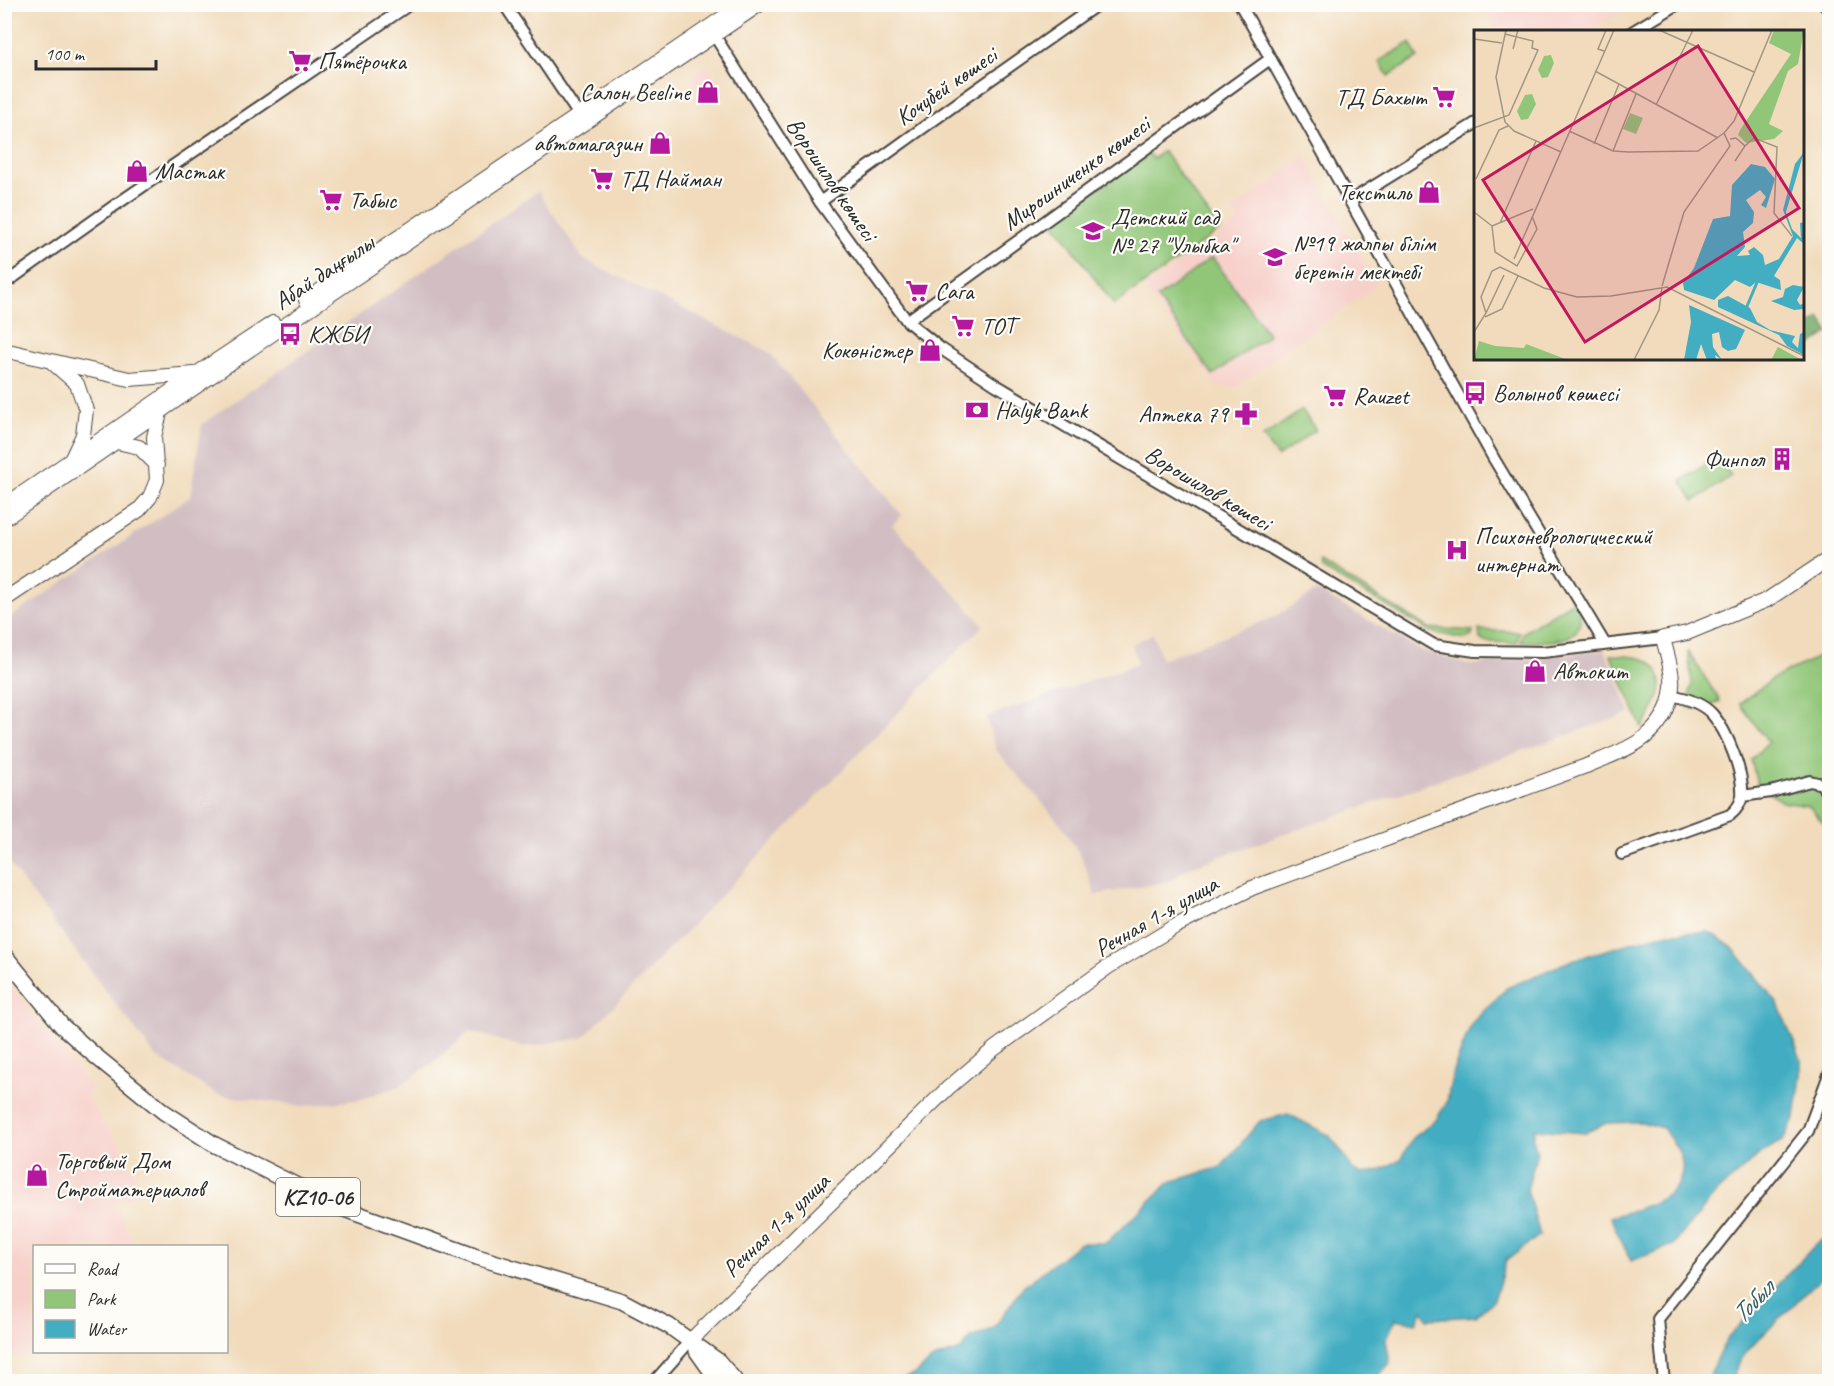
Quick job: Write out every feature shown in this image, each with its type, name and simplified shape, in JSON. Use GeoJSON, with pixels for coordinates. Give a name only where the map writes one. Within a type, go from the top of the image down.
{"type":"FeatureCollection","features":[{"type":"Feature","properties":{"kind":"highway","name":"KZ10-06"},"geometry":{"type":"LineString","coordinates":[[4,955],[62,1026],[93,1054],[164,1112],[215,1145],[339,1207],[477,1257],[622,1301],[669,1326],[718,1361],[736,1382]]}},
{"type":"Feature","properties":{"kind":"highway","name":"KZ10-06"},"geometry":{"type":"LineString","coordinates":[[690,1341],[719,1382]]}},
{"type":"Feature","properties":{"kind":"main road","name":"Абай даңғылы"},"geometry":{"type":"LineString","coordinates":[[712,31],[743,4]]}},
{"type":"Feature","properties":{"kind":"main road","name":"Абай даңғылы"},"geometry":{"type":"LineString","coordinates":[[4,506],[196,374],[712,31],[760,4]]}},
{"type":"Feature","properties":{"kind":"main road","name":"Абай даңғылы"},"geometry":{"type":"LineString","coordinates":[[4,519],[582,119]]}},
{"type":"Feature","properties":{"kind":"main road"},"geometry":{"type":"LineString","coordinates":[[4,350],[129,379],[196,374]]}},
{"type":"Feature","properties":{"kind":"main road"},"geometry":{"type":"LineString","coordinates":[[52,362],[77,384],[86,410],[83,435],[71,460]]}},
{"type":"Feature","properties":{"kind":"main road"},"geometry":{"type":"LineString","coordinates":[[4,600],[139,510],[150,497],[157,480],[153,437],[160,413]]}},
{"type":"Feature","properties":{"kind":"main road"},"geometry":{"type":"LineString","coordinates":[[117,442],[139,447],[157,465]]}},
{"type":"Feature","properties":{"kind":"main road"},"geometry":{"type":"LineString","coordinates":[[1663,638],[1687,633],[1767,600],[1830,558]]}},
{"type":"Feature","properties":{"kind":"main road","name":"Речная 1-я улица"},"geometry":{"type":"LineString","coordinates":[[690,1341],[948,1088],[994,1049],[1108,967],[1176,926],[1252,888],[1624,751],[1644,740],[1665,713],[1671,695],[1673,681],[1663,638]]}},
{"type":"Feature","properties":{"kind":"street"},"geometry":{"type":"LineString","coordinates":[[4,284],[410,4]]}},
{"type":"Feature","properties":{"kind":"street"},"geometry":{"type":"LineString","coordinates":[[504,4],[582,119]]}},
{"type":"Feature","properties":{"kind":"street","name":"Кочубей көшесі"},"geometry":{"type":"LineString","coordinates":[[820,202],[1098,4]]}},
{"type":"Feature","properties":{"kind":"street"},"geometry":{"type":"LineString","coordinates":[[1240,4],[1494,459],[1605,644]]}},
{"type":"Feature","properties":{"kind":"street"},"geometry":{"type":"LineString","coordinates":[[1635,30],[1678,4]]}},
{"type":"Feature","properties":{"kind":"street"},"geometry":{"type":"LineString","coordinates":[[1824,4],[1830,11]]}},
{"type":"Feature","properties":{"kind":"street","name":"Ворошилов көшесі"},"geometry":{"type":"LineString","coordinates":[[712,31],[820,202],[907,321],[940,348],[996,385],[1434,645],[1511,653],[1543,652],[1663,638]]}},
{"type":"Feature","properties":{"kind":"street","name":"Мирошниченко көшесі"},"geometry":{"type":"LineString","coordinates":[[907,321],[1270,58]]}},
{"type":"Feature","properties":{"kind":"street"},"geometry":{"type":"LineString","coordinates":[[1350,201],[1474,124]]}},
{"type":"Feature","properties":{"kind":"street"},"geometry":{"type":"LineString","coordinates":[[1622,854],[1730,815],[1738,808],[1742,796],[1734,753],[1712,714],[1686,698],[1671,695]]}},
{"type":"Feature","properties":{"kind":"street"},"geometry":{"type":"LineString","coordinates":[[1742,796],[1771,792],[1810,781],[1822,784],[1830,800]]}},
{"type":"Feature","properties":{"kind":"street"},"geometry":{"type":"LineString","coordinates":[[1665,1382],[1658,1319],[1808,1131],[1830,1072]]}},
{"type":"Feature","properties":{"kind":"street"},"geometry":{"type":"LineString","coordinates":[[654,1382],[690,1341]]}},
{"type":"Feature","properties":{"kind":"shaded area"},"geometry":{"type":"Polygon","coordinates":[[[1481,5],[1633,5],[1590,30],[1496,30],[1481,5]]]}},
{"type":"Feature","properties":{"kind":"shaded area"},"geometry":{"type":"Polygon","coordinates":[[[707,66],[725,93],[716,99],[706,83],[697,89],[690,77],[707,66]]]}},
{"type":"Feature","properties":{"kind":"shaded area","name":"№19 жалпы білім беретін мектебі"},"geometry":{"type":"Polygon","coordinates":[[[1305,157],[1377,285],[1236,387],[1217,386],[1144,288],[1239,221],[1232,211],[1305,157]]]}},
{"type":"Feature","properties":{"kind":"shaded area"},"geometry":{"type":"Polygon","coordinates":[[[538,191],[583,259],[769,352],[902,515],[892,525],[983,625],[583,1038],[522,1047],[469,1031],[435,1061],[400,1086],[358,1100],[303,1106],[218,1095],[155,1056],[5,858],[5,621],[190,497],[202,424],[538,191]]]}},
{"type":"Feature","properties":{"kind":"shaded area"},"geometry":{"type":"Polygon","coordinates":[[[1317,591],[1421,650],[1469,665],[1605,650],[1630,713],[1188,868],[1170,881],[1095,895],[1084,862],[1063,827],[996,750],[986,717],[1138,664],[1132,644],[1153,634],[1162,659],[1275,617],[1317,591]]]}},
{"type":"Feature","properties":{"kind":"shaded area"},"geometry":{"type":"Polygon","coordinates":[[[5,979],[93,1090],[86,1097],[121,1146],[142,1192],[115,1203],[135,1245],[33,1245],[33,1353],[38,1353],[5,1359],[5,979]]]}},
{"type":"Feature","properties":{"kind":"green space"},"geometry":{"type":"Polygon","coordinates":[[[1410,43],[1418,58],[1388,76],[1379,61],[1410,43]]]}},
{"type":"Feature","properties":{"kind":"green space"},"geometry":{"type":"Polygon","coordinates":[[[1163,151],[1220,230],[1114,305],[1053,221],[1148,153],[1153,159],[1163,151]]]}},
{"type":"Feature","properties":{"kind":"green space"},"geometry":{"type":"Polygon","coordinates":[[[1212,257],[1269,335],[1213,375],[1157,298],[1212,257]]]}},
{"type":"Feature","properties":{"kind":"green space"},"geometry":{"type":"Polygon","coordinates":[[[1820,318],[1829,332],[1804,350],[1804,329],[1820,318]]]}},
{"type":"Feature","properties":{"kind":"green space"},"geometry":{"type":"Polygon","coordinates":[[[1302,410],[1316,430],[1277,457],[1263,437],[1302,410]]]}},
{"type":"Feature","properties":{"kind":"green space"},"geometry":{"type":"Polygon","coordinates":[[[1718,456],[1731,476],[1694,501],[1681,481],[1718,456]]]}},
{"type":"Feature","properties":{"kind":"green space"},"geometry":{"type":"Polygon","coordinates":[[[1320,562],[1429,628],[1473,631],[1472,636],[1465,639],[1431,632],[1321,568],[1320,562]]]}},
{"type":"Feature","properties":{"kind":"green space"},"geometry":{"type":"Polygon","coordinates":[[[1575,600],[1580,615],[1575,633],[1567,638],[1556,640],[1520,642],[1524,632],[1575,600]]]}},
{"type":"Feature","properties":{"kind":"green space"},"geometry":{"type":"Polygon","coordinates":[[[1479,630],[1520,632],[1516,643],[1485,642],[1480,639],[1479,630]]]}},
{"type":"Feature","properties":{"kind":"green space"},"geometry":{"type":"Polygon","coordinates":[[[1688,651],[1720,701],[1704,708],[1695,709],[1687,706],[1692,684],[1688,651]]]}},
{"type":"Feature","properties":{"kind":"green space"},"geometry":{"type":"Polygon","coordinates":[[[1829,652],[1829,830],[1809,806],[1782,802],[1757,783],[1751,760],[1768,742],[1740,704],[1774,678],[1829,652]]]}},
{"type":"Feature","properties":{"kind":"green space"},"geometry":{"type":"Polygon","coordinates":[[[1611,655],[1644,659],[1656,668],[1660,676],[1660,694],[1642,728],[1611,655]]]}},
{"type":"Feature","properties":{"kind":"water"},"geometry":{"type":"Polygon","coordinates":[[[1709,932],[1732,947],[1778,1004],[1801,1059],[1801,1077],[1795,1117],[1783,1141],[1762,1152],[1716,1193],[1673,1245],[1631,1261],[1610,1217],[1648,1206],[1660,1200],[1678,1183],[1682,1171],[1681,1157],[1663,1128],[1641,1122],[1607,1123],[1584,1133],[1535,1129],[1533,1139],[1537,1152],[1527,1190],[1540,1235],[1506,1261],[1494,1300],[1476,1316],[1428,1319],[1423,1310],[1416,1323],[1396,1319],[1386,1340],[1390,1363],[1374,1381],[894,1381],[914,1375],[933,1359],[961,1350],[971,1338],[994,1328],[1023,1287],[1080,1243],[1106,1243],[1170,1182],[1221,1167],[1260,1121],[1288,1114],[1329,1135],[1352,1169],[1363,1174],[1380,1170],[1400,1160],[1413,1138],[1436,1120],[1447,1102],[1453,1071],[1472,1023],[1507,988],[1572,960],[1651,937],[1669,933],[1709,932]]]}},
{"type":"Feature","properties":{"kind":"water"},"geometry":{"type":"Polygon","coordinates":[[[1829,1235],[1829,1271],[1750,1349],[1739,1364],[1732,1381],[1709,1381],[1713,1366],[1727,1339],[1815,1245],[1829,1235]]]}},
{"type":"Feature","properties":{"kind":"place","name":"Пятёрочка"},"geometry":{"type":"Point","coordinates":[300,61]}},
{"type":"Feature","properties":{"kind":"place","name":"Cалон Beeline"},"geometry":{"type":"Point","coordinates":[708,92]}},
{"type":"Feature","properties":{"kind":"place","name":"ТД Бахыт"},"geometry":{"type":"Point","coordinates":[1444,97]}},
{"type":"Feature","properties":{"kind":"place","name":"автомагазин"},"geometry":{"type":"Point","coordinates":[660,143]}},
{"type":"Feature","properties":{"kind":"place","name":"Мастак"},"geometry":{"type":"Point","coordinates":[137,171]}},
{"type":"Feature","properties":{"kind":"place","name":"ТД Найман"},"geometry":{"type":"Point","coordinates":[602,179]}},
{"type":"Feature","properties":{"kind":"place","name":"Текстиль"},"geometry":{"type":"Point","coordinates":[1429,192]}},
{"type":"Feature","properties":{"kind":"place","name":"Табыс"},"geometry":{"type":"Point","coordinates":[331,200]}},
{"type":"Feature","properties":{"kind":"place","name":"Детский сад № 27 \"Улыбка\""},"geometry":{"type":"Point","coordinates":[1093,231]}},
{"type":"Feature","properties":{"kind":"place","name":"№19 жалпы білім беретін мектебі"},"geometry":{"type":"Point","coordinates":[1275,257]}},
{"type":"Feature","properties":{"kind":"place","name":"Сага"},"geometry":{"type":"Point","coordinates":[917,291]}},
{"type":"Feature","properties":{"kind":"place","name":"ТОТ"},"geometry":{"type":"Point","coordinates":[963,326]}},
{"type":"Feature","properties":{"kind":"place","name":"КЖБИ"},"geometry":{"type":"Point","coordinates":[290,334]}},
{"type":"Feature","properties":{"kind":"place","name":"Кокөністер"},"geometry":{"type":"Point","coordinates":[930,350]}},
{"type":"Feature","properties":{"kind":"place","name":"Волынов көшесі"},"geometry":{"type":"Point","coordinates":[1475,393]}},
{"type":"Feature","properties":{"kind":"place","name":"Rauzet"},"geometry":{"type":"Point","coordinates":[1335,396]}},
{"type":"Feature","properties":{"kind":"place","name":"Halyk Bank"},"geometry":{"type":"Point","coordinates":[977,410]}},
{"type":"Feature","properties":{"kind":"place","name":"Аптека 79"},"geometry":{"type":"Point","coordinates":[1246,414]}},
{"type":"Feature","properties":{"kind":"place","name":"Финпол"},"geometry":{"type":"Point","coordinates":[1782,459]}},
{"type":"Feature","properties":{"kind":"place","name":"Психоневрологический интернат"},"geometry":{"type":"Point","coordinates":[1457,550]}},
{"type":"Feature","properties":{"kind":"place","name":"Автокит"},"geometry":{"type":"Point","coordinates":[1535,671]}},
{"type":"Feature","properties":{"kind":"place","name":"Торговый Дом Стройматериалов"},"geometry":{"type":"Point","coordinates":[37,1175]}},
{"type":"Feature","properties":{"kind":"water label","name":"Тобыл"},"geometry":{"type":"Point","coordinates":[1752,1301]}}]}
